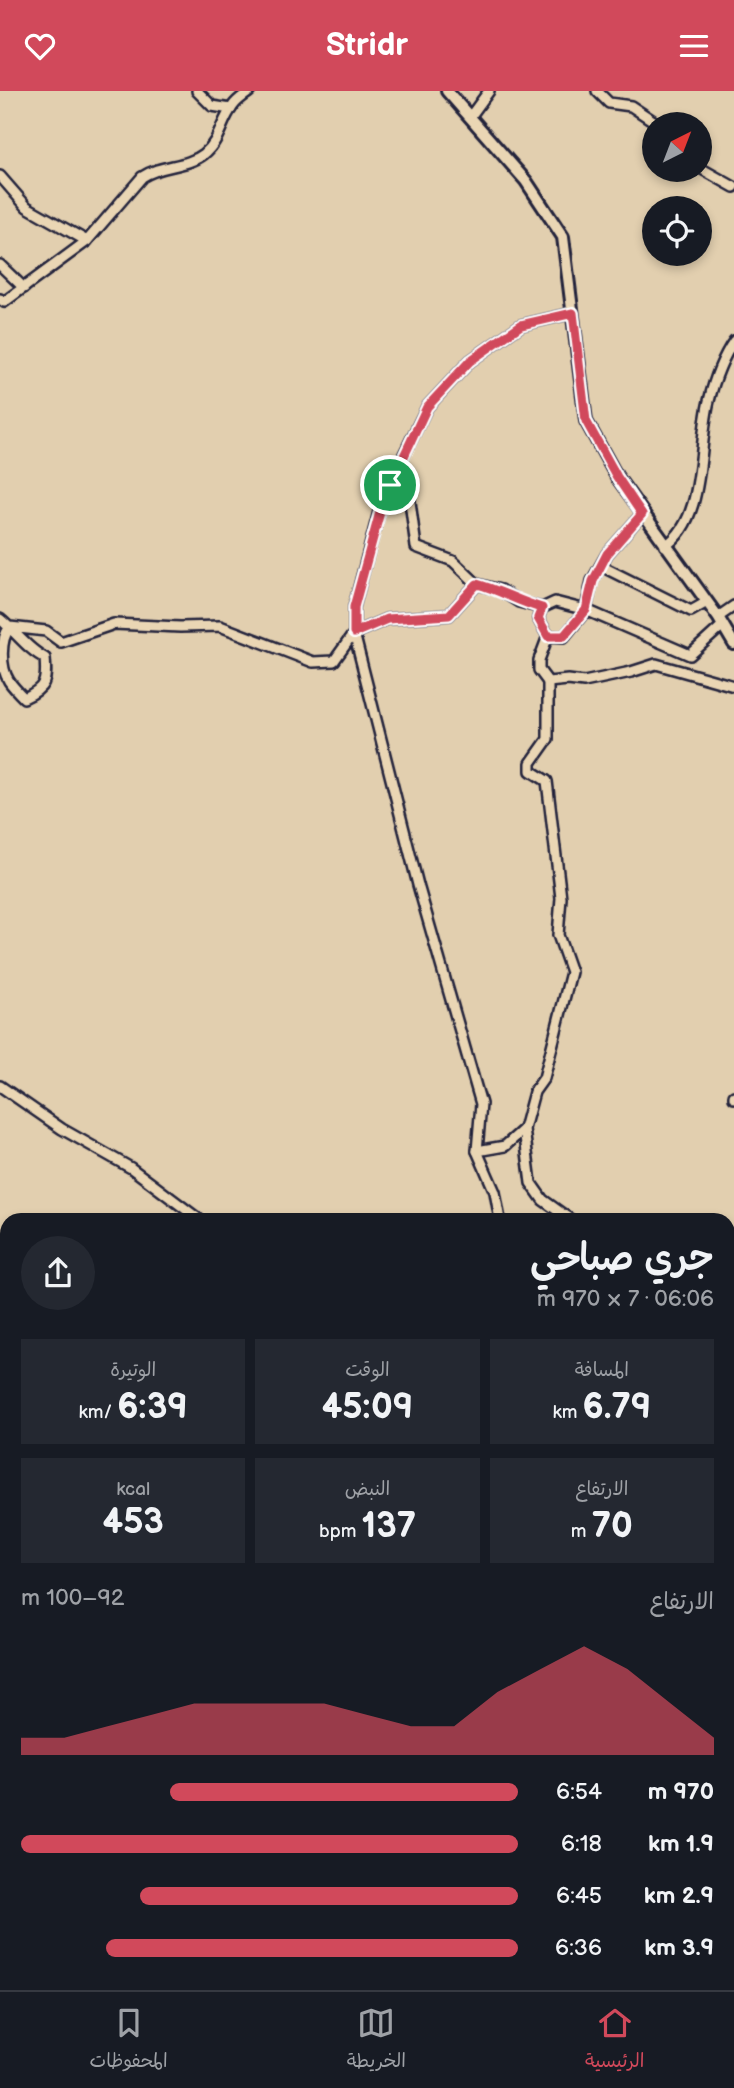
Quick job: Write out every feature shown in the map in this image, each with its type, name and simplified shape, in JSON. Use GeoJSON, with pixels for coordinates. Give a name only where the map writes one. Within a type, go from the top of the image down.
{"type":"FeatureCollection","features":[{"type":"Feature","properties":{"kind":"main road"},"geometry":{"type":"LineString","coordinates":[[447,91],[526,181],[563,237],[586,421],[617,477],[734,644]]}},
{"type":"Feature","properties":{"kind":"street"},"geometry":{"type":"LineString","coordinates":[[197,91],[212,106],[231,109]]}},
{"type":"Feature","properties":{"kind":"street"},"geometry":{"type":"LineString","coordinates":[[0,299],[4,302],[87,241],[142,177],[151,171],[179,166],[202,156],[214,145],[231,109],[250,91]]}},
{"type":"Feature","properties":{"kind":"street"},"geometry":{"type":"LineString","coordinates":[[470,117],[489,91]]}},
{"type":"Feature","properties":{"kind":"street"},"geometry":{"type":"LineString","coordinates":[[597,91],[609,103],[631,106],[642,113]]}},
{"type":"Feature","properties":{"kind":"street"},"geometry":{"type":"LineString","coordinates":[[712,175],[734,187]]}},
{"type":"Feature","properties":{"kind":"street"},"geometry":{"type":"LineString","coordinates":[[0,176],[27,207],[87,241]]}},
{"type":"Feature","properties":{"kind":"street"},"geometry":{"type":"LineString","coordinates":[[0,265],[24,288]]}},
{"type":"Feature","properties":{"kind":"street"},"geometry":{"type":"LineString","coordinates":[[499,1213],[495,1192],[477,1151],[481,1104],[418,885],[354,633],[354,607],[383,501],[427,407],[470,361],[521,325],[573,313]]}},
{"type":"Feature","properties":{"kind":"street"},"geometry":{"type":"LineString","coordinates":[[665,546],[676,540],[692,513],[709,400],[734,341]]}},
{"type":"Feature","properties":{"kind":"street"},"geometry":{"type":"LineString","coordinates":[[390,485],[409,494],[416,547],[453,561],[477,584],[500,590],[519,602],[542,608],[555,602],[586,610],[690,655],[734,606]]}},
{"type":"Feature","properties":{"kind":"street"},"geometry":{"type":"LineString","coordinates":[[548,636],[564,636],[586,610],[593,581],[607,554],[642,514]]}},
{"type":"Feature","properties":{"kind":"street"},"geometry":{"type":"LineString","coordinates":[[601,566],[691,611],[707,602]]}},
{"type":"Feature","properties":{"kind":"street"},"geometry":{"type":"LineString","coordinates":[[10,627],[46,631],[61,642],[114,624],[220,626],[313,661],[334,661],[354,633],[387,619],[449,615],[477,584]]}},
{"type":"Feature","properties":{"kind":"street"},"geometry":{"type":"LineString","coordinates":[[542,608],[538,618],[548,636],[539,660],[539,670],[548,682],[548,739],[531,763],[531,771],[547,781],[561,898],[558,935],[571,972],[544,1078],[534,1092],[524,1129],[531,1183],[543,1201],[561,1213]]}},
{"type":"Feature","properties":{"kind":"street"},"geometry":{"type":"LineString","coordinates":[[0,619],[10,627],[38,655],[45,658],[47,678],[39,691],[24,698],[7,679],[2,657],[4,633],[10,627]]}},
{"type":"Feature","properties":{"kind":"street"},"geometry":{"type":"LineString","coordinates":[[548,682],[584,682],[656,664],[734,686]]}},
{"type":"Feature","properties":{"kind":"street"},"geometry":{"type":"LineString","coordinates":[[0,1086],[62,1129],[131,1168],[191,1213]]}},
{"type":"Feature","properties":{"kind":"street"},"geometry":{"type":"LineString","coordinates":[[477,1151],[505,1146],[524,1129]]}},
{"type":"Feature","properties":{"kind":"route"},"geometry":{"type":"LineString","coordinates":[[573,313],[586,421],[617,477],[642,514],[607,554],[593,581],[586,610],[564,636],[548,636],[538,618],[542,608],[519,602],[500,590],[477,584],[449,615],[387,619],[354,633],[354,607],[383,501],[390,485],[427,407],[470,361],[521,325],[573,313]]}}]}
